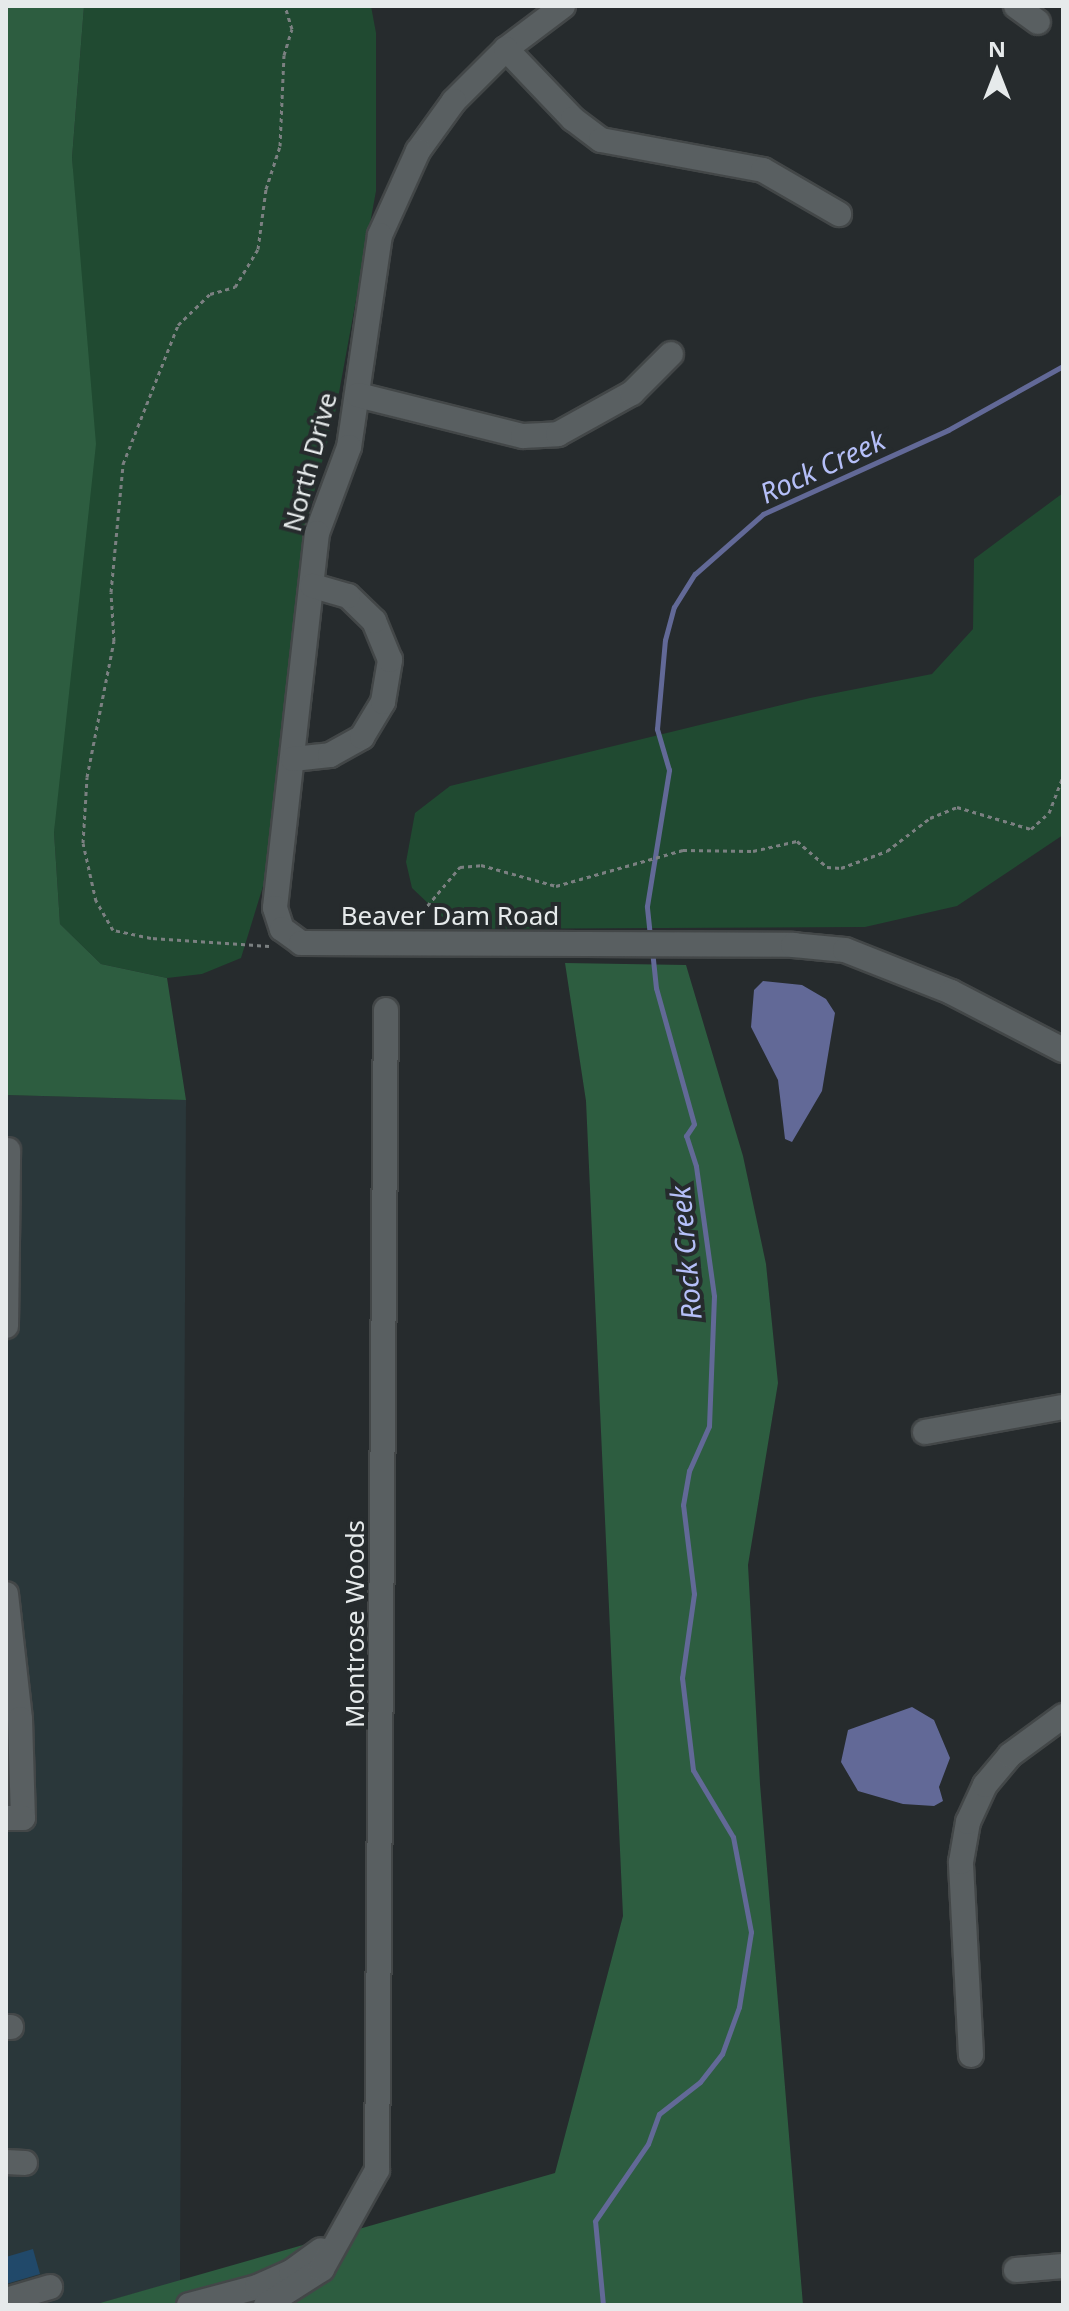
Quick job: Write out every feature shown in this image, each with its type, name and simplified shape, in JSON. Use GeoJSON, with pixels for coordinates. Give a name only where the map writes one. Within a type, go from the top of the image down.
{"type":"FeatureCollection","features":[{"type":"Feature","properties":{"kind":"street","name":"North Drive"},"geometry":{"type":"LineString","coordinates":[[301,943],[282,929],[275,908],[317,533],[349,447],[358,395],[368,294],[380,235],[418,151],[454,101],[506,49],[563,6]]}},
{"type":"Feature","properties":{"kind":"street"},"geometry":{"type":"LineString","coordinates":[[1016,6],[1038,22]]}},
{"type":"Feature","properties":{"kind":"street"},"geometry":{"type":"LineString","coordinates":[[506,49],[573,119],[601,140],[763,170],[839,214]]}},
{"type":"Feature","properties":{"kind":"street"},"geometry":{"type":"LineString","coordinates":[[358,395],[523,436],[558,434],[632,393],[671,354]]}},
{"type":"Feature","properties":{"kind":"street"},"geometry":{"type":"LineString","coordinates":[[293,759],[330,755],[362,737],[383,702],[390,660],[374,621],[348,596],[312,586]]}},
{"type":"Feature","properties":{"kind":"street","name":"Beaver Dam Road"},"geometry":{"type":"LineString","coordinates":[[301,943],[683,944],[845,950],[951,992],[1063,1050]]}},
{"type":"Feature","properties":{"kind":"street","name":"Montrose Woods"},"geometry":{"type":"LineString","coordinates":[[266,2305],[322,2269],[377,2170],[381,2127],[386,1010]]}},
{"type":"Feature","properties":{"kind":"street"},"geometry":{"type":"LineString","coordinates":[[6,1326],[8,1150]]}},
{"type":"Feature","properties":{"kind":"street"},"geometry":{"type":"LineString","coordinates":[[925,1432],[1063,1407]]}},
{"type":"Feature","properties":{"kind":"street"},"geometry":{"type":"LineString","coordinates":[[6,1594],[20,1719],[23,1818],[6,1818]]}},
{"type":"Feature","properties":{"kind":"street"},"geometry":{"type":"LineString","coordinates":[[971,2055],[961,1862],[968,1822],[985,1785],[1010,1755],[1063,1716]]}},
{"type":"Feature","properties":{"kind":"street","name":"Montrose Woods"},"geometry":{"type":"LineString","coordinates":[[189,2305],[291,2272],[345,2230]]}},
{"type":"Feature","properties":{"kind":"street"},"geometry":{"type":"LineString","coordinates":[[1016,2270],[1063,2266]]}},
{"type":"Feature","properties":{"kind":"street"},"geometry":{"type":"LineString","coordinates":[[6,2300],[50,2287]]}},
{"type":"Feature","properties":{"kind":"path"},"geometry":{"type":"LineString","coordinates":[[174,940],[122,933],[107,924],[83,850],[87,777],[114,641],[112,571],[119,550],[123,464],[178,325],[210,294],[235,287],[258,249],[266,189],[280,146],[284,55],[292,29],[285,6]]}},
{"type":"Feature","properties":{"kind":"path"},"geometry":{"type":"LineString","coordinates":[[396,943],[460,867],[481,865],[556,886],[683,850],[753,851],[797,841],[827,867],[841,868],[887,851],[930,818],[957,807],[1031,829],[1049,813],[1063,777]]}},
{"type":"Feature","properties":{"kind":"shaded area"},"geometry":{"type":"Polygon","coordinates":[[[6,1095],[186,1100],[180,2281],[93,2305],[6,2305],[6,1095]]]}},
{"type":"Feature","properties":{"kind":"green space"},"geometry":{"type":"Polygon","coordinates":[[[6,6],[84,6],[72,158],[96,444],[54,832],[60,924],[101,964],[167,978],[186,1100],[6,1095],[6,6]]]}},
{"type":"Feature","properties":{"kind":"green space"},"geometry":{"type":"Polygon","coordinates":[[[84,6],[371,6],[376,33],[376,191],[336,409],[304,531],[264,883],[241,958],[202,974],[167,978],[101,964],[60,924],[54,832],[76,237],[72,158],[84,6]]]}},
{"type":"Feature","properties":{"kind":"green space"},"geometry":{"type":"Polygon","coordinates":[[[1063,493],[1063,835],[957,906],[865,927],[455,929],[412,888],[406,862],[415,813],[450,786],[810,698],[932,674],[973,629],[974,559],[1063,493]]]}},
{"type":"Feature","properties":{"kind":"green space"},"geometry":{"type":"Polygon","coordinates":[[[565,963],[686,965],[743,1156],[766,1264],[778,1383],[748,1565],[760,1784],[803,2305],[93,2305],[555,2173],[623,1916],[586,1101],[565,963]]]}},
{"type":"Feature","properties":{"kind":"water"},"geometry":{"type":"Polygon","coordinates":[[[763,981],[802,985],[826,999],[835,1013],[822,1091],[792,1142],[785,1139],[778,1080],[751,1027],[754,990],[763,981]]]}},
{"type":"Feature","properties":{"kind":"water"},"geometry":{"type":"Polygon","coordinates":[[[912,1707],[934,1720],[950,1758],[939,1787],[943,1801],[934,1806],[903,1804],[858,1791],[841,1762],[848,1730],[912,1707]]]}},
{"type":"Feature","properties":{"kind":"building"},"geometry":{"type":"Polygon","coordinates":[[[33,2249],[40,2274],[6,2284],[6,2257],[33,2249]]]}},
{"type":"Feature","properties":{"kind":"waterway","name":"Rock Creek"},"geometry":{"type":"LineString","coordinates":[[650,936],[647,906],[669,770],[657,729],[665,640],[674,607],[695,574],[763,514],[948,430],[1063,366]]}},
{"type":"Feature","properties":{"kind":"waterway","name":"Rock Creek"},"geometry":{"type":"LineString","coordinates":[[603,2305],[595,2221],[648,2144],[659,2114],[700,2082],[722,2054],[739,2007],[751,1932],[733,1837],[693,1770],[682,1678],[694,1594],[683,1505],[689,1471],[709,1426],[714,1296],[696,1166],[686,1136],[694,1124],[656,988],[652,950]]}}]}
